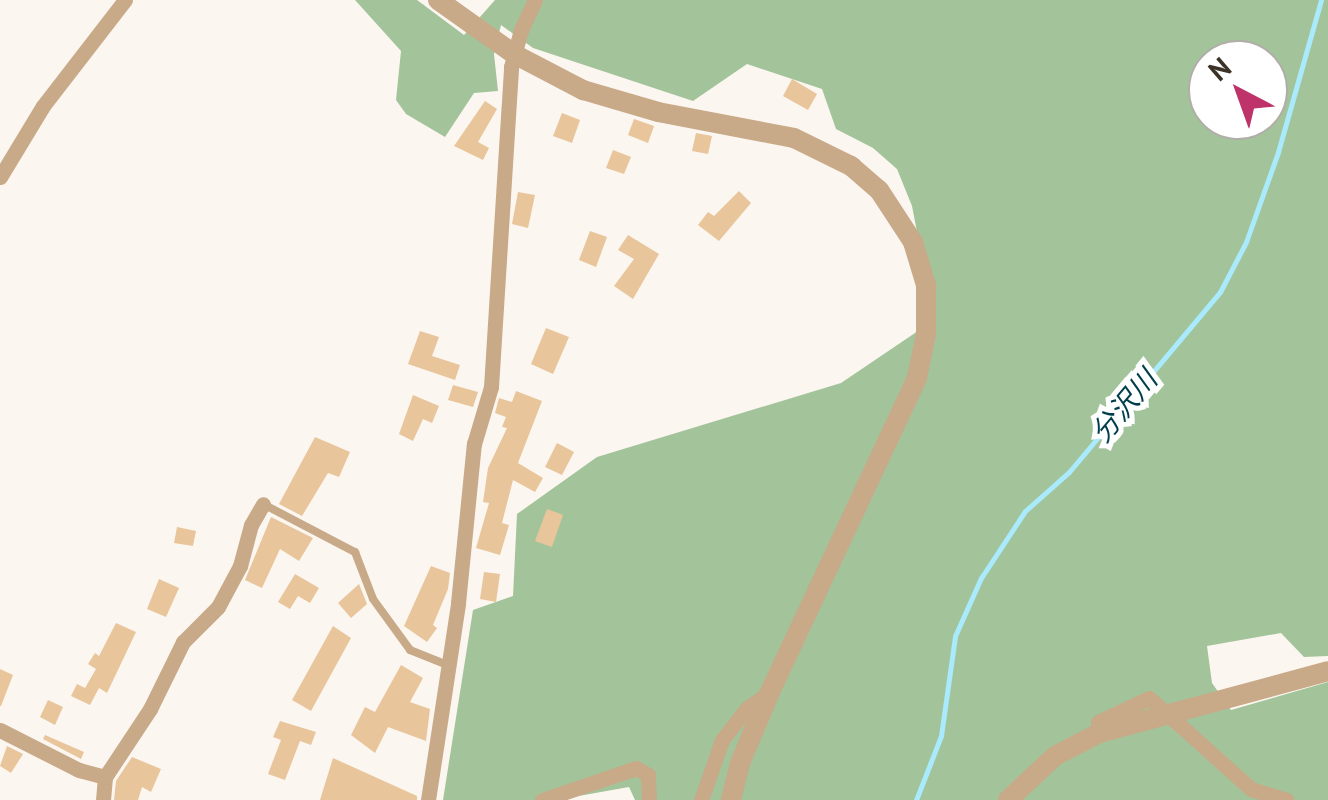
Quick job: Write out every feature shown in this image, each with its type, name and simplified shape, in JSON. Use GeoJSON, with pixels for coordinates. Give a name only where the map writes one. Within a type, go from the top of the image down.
{"type":"FeatureCollection","features":[{"type":"Feature","properties":{"kind":"street"},"geometry":{"type":"LineString","coordinates":[[0,177],[43,106],[125,0]]}},
{"type":"Feature","properties":{"kind":"street"},"geometry":{"type":"LineString","coordinates":[[438,0],[514,54],[584,90],[658,112],[794,138],[851,166],[879,190],[913,242],[926,285],[926,334],[918,378],[770,692],[740,764],[731,800]]}},
{"type":"Feature","properties":{"kind":"street"},"geometry":{"type":"LineString","coordinates":[[428,800],[450,666],[474,444],[491,387],[494,282],[514,54],[535,0]]}},
{"type":"Feature","properties":{"kind":"street"},"geometry":{"type":"LineString","coordinates":[[103,800],[105,778],[150,708],[183,642],[218,606],[240,566],[251,525],[263,504]]}},
{"type":"Feature","properties":{"kind":"street"},"geometry":{"type":"LineString","coordinates":[[1008,800],[1055,756],[1099,734],[1328,671]]}},
{"type":"Feature","properties":{"kind":"street"},"geometry":{"type":"LineString","coordinates":[[701,800],[722,740],[746,710],[770,692]]}},
{"type":"Feature","properties":{"kind":"street"},"geometry":{"type":"LineString","coordinates":[[1099,734],[1098,722],[1149,698],[1251,788],[1286,800]]}},
{"type":"Feature","properties":{"kind":"street"},"geometry":{"type":"LineString","coordinates":[[0,730],[80,770],[105,778]]}},
{"type":"Feature","properties":{"kind":"street"},"geometry":{"type":"LineString","coordinates":[[542,800],[636,768],[648,775],[650,800]]}},
{"type":"Feature","properties":{"kind":"lane"},"geometry":{"type":"LineString","coordinates":[[263,504],[355,552],[373,599],[410,650],[450,666]]}},
{"type":"Feature","properties":{"kind":"green space"},"geometry":{"type":"Polygon","coordinates":[[[355,0],[417,0],[464,35],[495,0],[1328,0],[1328,656],[1304,657],[1281,633],[1207,646],[1212,683],[1231,710],[1328,682],[1328,800],[635,800],[629,787],[556,800],[443,800],[473,610],[513,596],[517,514],[597,457],[841,383],[915,333],[933,315],[912,206],[897,169],[873,148],[836,129],[822,89],[747,64],[693,101],[533,48],[501,25],[494,54],[498,91],[474,93],[445,137],[406,114],[396,100],[401,51],[355,0]]]}},
{"type":"Feature","properties":{"kind":"building"},"geometry":{"type":"Polygon","coordinates":[[[792,79],[817,94],[808,110],[783,96],[792,79]]]}},
{"type":"Feature","properties":{"kind":"building"},"geometry":{"type":"Polygon","coordinates":[[[485,101],[497,109],[478,142],[489,148],[483,160],[454,146],[485,101]]]}},
{"type":"Feature","properties":{"kind":"building"},"geometry":{"type":"Polygon","coordinates":[[[562,113],[580,120],[572,143],[553,136],[562,113]]]}},
{"type":"Feature","properties":{"kind":"building"},"geometry":{"type":"Polygon","coordinates":[[[634,119],[654,126],[648,143],[628,135],[634,119]]]}},
{"type":"Feature","properties":{"kind":"building"},"geometry":{"type":"Polygon","coordinates":[[[696,133],[712,136],[708,154],[692,151],[696,133]]]}},
{"type":"Feature","properties":{"kind":"building"},"geometry":{"type":"Polygon","coordinates":[[[613,150],[631,157],[624,174],[606,168],[613,150]]]}},
{"type":"Feature","properties":{"kind":"building"},"geometry":{"type":"Polygon","coordinates":[[[739,191],[751,203],[719,241],[698,225],[708,212],[714,216],[739,191]]]}},
{"type":"Feature","properties":{"kind":"building"},"geometry":{"type":"Polygon","coordinates":[[[518,192],[535,195],[528,228],[512,224],[518,192]]]}},
{"type":"Feature","properties":{"kind":"building"},"geometry":{"type":"Polygon","coordinates":[[[590,231],[607,237],[596,267],[579,260],[590,231]]]}},
{"type":"Feature","properties":{"kind":"building"},"geometry":{"type":"Polygon","coordinates":[[[628,235],[659,254],[633,299],[614,286],[634,259],[618,250],[628,235]]]}},
{"type":"Feature","properties":{"kind":"building"},"geometry":{"type":"Polygon","coordinates":[[[546,328],[569,337],[553,374],[531,364],[546,328]]]}},
{"type":"Feature","properties":{"kind":"building"},"geometry":{"type":"Polygon","coordinates":[[[420,331],[439,337],[432,356],[460,365],[455,380],[408,364],[420,331]]]}},
{"type":"Feature","properties":{"kind":"building"},"geometry":{"type":"Polygon","coordinates":[[[453,385],[478,392],[473,407],[448,400],[453,385]]]}},
{"type":"Feature","properties":{"kind":"building"},"geometry":{"type":"Polygon","coordinates":[[[516,391],[542,401],[518,463],[543,478],[535,492],[513,480],[502,523],[509,525],[500,555],[476,548],[489,503],[483,502],[488,468],[507,428],[502,427],[506,417],[495,413],[499,398],[512,402],[516,391]]]}},
{"type":"Feature","properties":{"kind":"building"},"geometry":{"type":"Polygon","coordinates":[[[413,395],[439,406],[432,423],[423,419],[413,441],[399,434],[413,395]]]}},
{"type":"Feature","properties":{"kind":"building"},"geometry":{"type":"Polygon","coordinates":[[[315,437],[350,452],[339,477],[328,473],[302,516],[279,504],[315,437]]]}},
{"type":"Feature","properties":{"kind":"building"},"geometry":{"type":"Polygon","coordinates":[[[557,443],[574,452],[562,475],[545,467],[557,443]]]}},
{"type":"Feature","properties":{"kind":"building"},"geometry":{"type":"Polygon","coordinates":[[[547,509],[563,515],[552,547],[535,541],[547,509]]]}},
{"type":"Feature","properties":{"kind":"building"},"geometry":{"type":"Polygon","coordinates":[[[271,517],[313,538],[299,561],[280,549],[262,588],[245,580],[271,517]]]}},
{"type":"Feature","properties":{"kind":"building"},"geometry":{"type":"Polygon","coordinates":[[[177,527],[196,531],[193,546],[174,543],[177,527]]]}},
{"type":"Feature","properties":{"kind":"building"},"geometry":{"type":"Polygon","coordinates":[[[431,566],[450,573],[448,589],[433,625],[437,628],[427,642],[404,626],[431,566]]]}},
{"type":"Feature","properties":{"kind":"building"},"geometry":{"type":"Polygon","coordinates":[[[484,572],[500,574],[496,602],[480,599],[484,572]]]}},
{"type":"Feature","properties":{"kind":"building"},"geometry":{"type":"Polygon","coordinates":[[[295,574],[319,588],[310,603],[298,596],[290,609],[278,602],[295,574]]]}},
{"type":"Feature","properties":{"kind":"building"},"geometry":{"type":"Polygon","coordinates":[[[159,579],[179,588],[166,617],[147,609],[159,579]]]}},
{"type":"Feature","properties":{"kind":"building"},"geometry":{"type":"Polygon","coordinates":[[[359,584],[367,604],[351,618],[338,603],[359,584]]]}},
{"type":"Feature","properties":{"kind":"building"},"geometry":{"type":"Polygon","coordinates":[[[116,623],[136,632],[107,693],[99,688],[90,705],[71,696],[77,684],[85,688],[96,669],[88,664],[95,653],[99,656],[116,623]]]}},
{"type":"Feature","properties":{"kind":"building"},"geometry":{"type":"Polygon","coordinates":[[[333,626],[351,638],[311,711],[292,700],[333,626]]]}},
{"type":"Feature","properties":{"kind":"building"},"geometry":{"type":"Polygon","coordinates":[[[401,665],[423,678],[410,702],[430,709],[426,741],[388,727],[375,753],[351,735],[365,707],[375,712],[401,665]]]}},
{"type":"Feature","properties":{"kind":"building"},"geometry":{"type":"Polygon","coordinates":[[[0,669],[13,675],[1,706],[0,706],[0,669]]]}},
{"type":"Feature","properties":{"kind":"building"},"geometry":{"type":"Polygon","coordinates":[[[48,700],[63,707],[55,725],[40,717],[48,700]]]}},
{"type":"Feature","properties":{"kind":"building"},"geometry":{"type":"Polygon","coordinates":[[[280,721],[316,732],[311,745],[300,741],[285,780],[268,774],[281,740],[273,737],[280,721]]]}},
{"type":"Feature","properties":{"kind":"building"},"geometry":{"type":"Polygon","coordinates":[[[45,735],[84,752],[81,759],[43,739],[45,735]]]}},
{"type":"Feature","properties":{"kind":"building"},"geometry":{"type":"Polygon","coordinates":[[[7,746],[23,754],[11,773],[0,766],[7,746]]]}},
{"type":"Feature","properties":{"kind":"building"},"geometry":{"type":"Polygon","coordinates":[[[132,757],[161,769],[151,792],[142,787],[138,800],[114,800],[116,781],[132,757]]]}},
{"type":"Feature","properties":{"kind":"building"},"geometry":{"type":"Polygon","coordinates":[[[333,758],[417,796],[417,800],[320,800],[333,758]]]}},
{"type":"Feature","properties":{"kind":"waterway","name":"分沢川"},"geometry":{"type":"LineString","coordinates":[[916,800],[941,736],[955,636],[981,578],[1025,511],[1069,472],[1220,292],[1246,242],[1278,152],[1321,0]]}}]}
